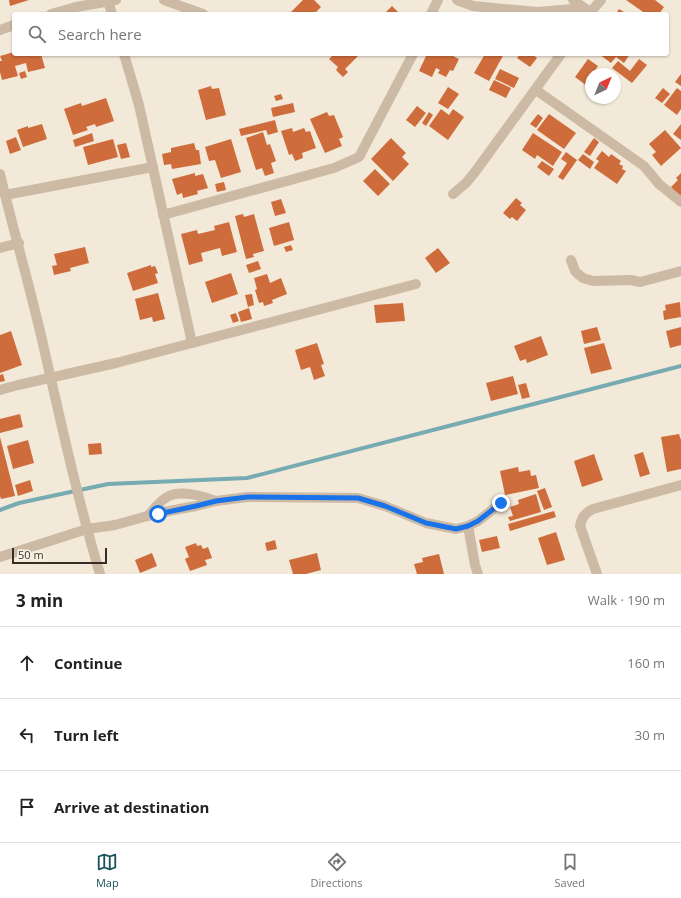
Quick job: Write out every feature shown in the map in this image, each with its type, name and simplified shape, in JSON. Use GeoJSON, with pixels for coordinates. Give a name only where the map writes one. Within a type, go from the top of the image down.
{"type":"FeatureCollection","features":[{"type":"Feature","properties":{"kind":"street"},"geometry":{"type":"LineString","coordinates":[[58,12],[112,0],[112,12]]}},
{"type":"Feature","properties":{"kind":"street"},"geometry":{"type":"LineString","coordinates":[[164,0],[197,12]]}},
{"type":"Feature","properties":{"kind":"street"},"geometry":{"type":"LineString","coordinates":[[432,12],[438,0]]}},
{"type":"Feature","properties":{"kind":"street"},"geometry":{"type":"LineString","coordinates":[[457,0],[482,7],[538,12],[588,11],[601,0]]}},
{"type":"Feature","properties":{"kind":"street"},"geometry":{"type":"LineString","coordinates":[[573,0],[588,11]]}},
{"type":"Feature","properties":{"kind":"street"},"geometry":{"type":"LineString","coordinates":[[0,30],[12,27]]}},
{"type":"Feature","properties":{"kind":"street"},"geometry":{"type":"LineString","coordinates":[[125,56],[139,105],[192,342]]}},
{"type":"Feature","properties":{"kind":"street"},"geometry":{"type":"LineString","coordinates":[[163,215],[334,168],[359,157],[412,56]]}},
{"type":"Feature","properties":{"kind":"street"},"geometry":{"type":"LineString","coordinates":[[454,194],[470,178],[560,56]]}},
{"type":"Feature","properties":{"kind":"street"},"geometry":{"type":"LineString","coordinates":[[536,90],[644,166],[659,184],[681,202]]}},
{"type":"Feature","properties":{"kind":"street"},"geometry":{"type":"LineString","coordinates":[[5,195],[153,167]]}},
{"type":"Feature","properties":{"kind":"street"},"geometry":{"type":"LineString","coordinates":[[0,174],[76,482],[86,529],[100,574]]}},
{"type":"Feature","properties":{"kind":"street"},"geometry":{"type":"LineString","coordinates":[[0,248],[18,243]]}},
{"type":"Feature","properties":{"kind":"street"},"geometry":{"type":"LineString","coordinates":[[571,260],[575,271],[578,274],[583,278],[593,281],[631,280],[640,282],[681,271]]}},
{"type":"Feature","properties":{"kind":"street"},"geometry":{"type":"LineString","coordinates":[[0,390],[416,284]]}},
{"type":"Feature","properties":{"kind":"street"},"geometry":{"type":"LineString","coordinates":[[597,574],[580,526],[581,519],[587,512],[593,509],[681,485]]}},
{"type":"Feature","properties":{"kind":"street"},"geometry":{"type":"LineString","coordinates":[[148,516],[160,502],[172,495],[195,495],[208,497],[216,501]]}},
{"type":"Feature","properties":{"kind":"street"},"geometry":{"type":"LineString","coordinates":[[0,557],[86,529],[115,525],[216,501],[247,497],[358,498],[385,506],[426,523],[450,529],[462,528],[478,521],[501,503]]}},
{"type":"Feature","properties":{"kind":"street"},"geometry":{"type":"LineString","coordinates":[[468,526],[478,574]]}},
{"type":"Feature","properties":{"kind":"building"},"geometry":{"type":"Polygon","coordinates":[[[9,0],[29,0],[10,6],[9,0]]]}},
{"type":"Feature","properties":{"kind":"building"},"geometry":{"type":"Polygon","coordinates":[[[303,0],[314,0],[321,7],[316,12],[291,12],[303,0]]]}},
{"type":"Feature","properties":{"kind":"building"},"geometry":{"type":"Polygon","coordinates":[[[626,0],[655,0],[664,7],[660,12],[643,12],[626,0]]]}},
{"type":"Feature","properties":{"kind":"building"},"geometry":{"type":"Polygon","coordinates":[[[392,6],[398,12],[386,12],[392,6]]]}},
{"type":"Feature","properties":{"kind":"building"},"geometry":{"type":"Polygon","coordinates":[[[12,53],[12,56],[42,56],[45,68],[28,72],[26,63],[15,66],[18,76],[2,80],[0,61],[2,61],[0,56],[12,53]]]}},
{"type":"Feature","properties":{"kind":"building"},"geometry":{"type":"Polygon","coordinates":[[[332,56],[358,56],[345,69],[348,72],[343,77],[336,70],[338,67],[329,59],[332,56]]]}},
{"type":"Feature","properties":{"kind":"building"},"geometry":{"type":"Polygon","coordinates":[[[426,56],[453,56],[459,59],[453,71],[450,70],[446,77],[438,73],[440,70],[436,68],[432,77],[419,71],[426,56]]]}},
{"type":"Feature","properties":{"kind":"building"},"geometry":{"type":"Polygon","coordinates":[[[484,56],[503,56],[489,81],[474,73],[484,56]]]}},
{"type":"Feature","properties":{"kind":"building"},"geometry":{"type":"Polygon","coordinates":[[[518,56],[534,56],[537,58],[530,67],[517,58],[518,56]]]}},
{"type":"Feature","properties":{"kind":"building"},"geometry":{"type":"Polygon","coordinates":[[[602,56],[629,56],[624,63],[616,57],[611,63],[602,56]]]}},
{"type":"Feature","properties":{"kind":"building"},"geometry":{"type":"Polygon","coordinates":[[[588,59],[598,66],[597,68],[585,68],[585,84],[575,77],[588,59]]]}},
{"type":"Feature","properties":{"kind":"building"},"geometry":{"type":"Polygon","coordinates":[[[639,59],[647,65],[632,83],[621,75],[621,68],[612,68],[618,61],[630,71],[639,59]]]}},
{"type":"Feature","properties":{"kind":"building"},"geometry":{"type":"Polygon","coordinates":[[[500,69],[519,78],[514,88],[495,79],[500,69]]]}},
{"type":"Feature","properties":{"kind":"building"},"geometry":{"type":"Polygon","coordinates":[[[25,71],[27,77],[21,79],[19,73],[25,71]]]}},
{"type":"Feature","properties":{"kind":"building"},"geometry":{"type":"Polygon","coordinates":[[[681,74],[681,86],[675,82],[681,74]]]}},
{"type":"Feature","properties":{"kind":"building"},"geometry":{"type":"Polygon","coordinates":[[[494,80],[511,88],[506,98],[489,90],[494,80]]]}},
{"type":"Feature","properties":{"kind":"building"},"geometry":{"type":"Polygon","coordinates":[[[211,86],[212,89],[219,88],[226,115],[206,120],[198,90],[211,86]]]}},
{"type":"Feature","properties":{"kind":"building"},"geometry":{"type":"Polygon","coordinates":[[[448,87],[459,94],[448,109],[438,103],[448,87]]]}},
{"type":"Feature","properties":{"kind":"building"},"geometry":{"type":"Polygon","coordinates":[[[663,88],[670,94],[662,103],[655,98],[663,88]]]}},
{"type":"Feature","properties":{"kind":"building"},"geometry":{"type":"Polygon","coordinates":[[[677,88],[681,91],[681,109],[677,115],[664,105],[677,88]]]}},
{"type":"Feature","properties":{"kind":"building"},"geometry":{"type":"Polygon","coordinates":[[[281,94],[283,99],[276,101],[274,96],[281,94]]]}},
{"type":"Feature","properties":{"kind":"building"},"geometry":{"type":"Polygon","coordinates":[[[106,98],[114,121],[96,127],[95,124],[86,127],[88,130],[73,135],[64,109],[81,103],[82,106],[106,98]]]}},
{"type":"Feature","properties":{"kind":"building"},"geometry":{"type":"Polygon","coordinates":[[[293,103],[295,112],[273,117],[271,108],[293,103]]]}},
{"type":"Feature","properties":{"kind":"building"},"geometry":{"type":"Polygon","coordinates":[[[417,106],[426,113],[415,127],[406,120],[417,106]]]}},
{"type":"Feature","properties":{"kind":"building"},"geometry":{"type":"Polygon","coordinates":[[[441,109],[449,115],[453,109],[464,117],[448,140],[429,126],[441,109]]]}},
{"type":"Feature","properties":{"kind":"building"},"geometry":{"type":"Polygon","coordinates":[[[327,112],[329,116],[334,115],[343,137],[339,139],[342,146],[325,153],[310,119],[327,112]]]}},
{"type":"Feature","properties":{"kind":"building"},"geometry":{"type":"Polygon","coordinates":[[[429,112],[433,115],[426,126],[422,123],[429,112]]]}},
{"type":"Feature","properties":{"kind":"building"},"geometry":{"type":"Polygon","coordinates":[[[538,114],[543,118],[536,128],[530,124],[538,114]]]}},
{"type":"Feature","properties":{"kind":"building"},"geometry":{"type":"Polygon","coordinates":[[[549,114],[576,133],[564,149],[537,130],[549,114]]]}},
{"type":"Feature","properties":{"kind":"building"},"geometry":{"type":"Polygon","coordinates":[[[275,120],[278,132],[268,135],[266,130],[241,136],[239,129],[275,120]]]}},
{"type":"Feature","properties":{"kind":"building"},"geometry":{"type":"Polygon","coordinates":[[[42,124],[47,139],[23,147],[17,130],[28,126],[28,128],[42,124]]]}},
{"type":"Feature","properties":{"kind":"building"},"geometry":{"type":"Polygon","coordinates":[[[681,124],[681,140],[673,134],[681,124]]]}},
{"type":"Feature","properties":{"kind":"building"},"geometry":{"type":"Polygon","coordinates":[[[292,128],[293,132],[304,128],[306,132],[310,131],[316,148],[302,153],[303,158],[295,161],[292,154],[289,155],[281,131],[292,128]]]}},
{"type":"Feature","properties":{"kind":"building"},"geometry":{"type":"Polygon","coordinates":[[[665,130],[681,148],[661,166],[652,155],[656,152],[649,144],[665,130]]]}},
{"type":"Feature","properties":{"kind":"building"},"geometry":{"type":"Polygon","coordinates":[[[263,132],[267,145],[270,144],[276,161],[271,163],[274,173],[265,176],[262,168],[256,170],[246,138],[263,132]]]}},
{"type":"Feature","properties":{"kind":"building"},"geometry":{"type":"Polygon","coordinates":[[[92,133],[94,141],[75,147],[73,140],[92,133]]]}},
{"type":"Feature","properties":{"kind":"building"},"geometry":{"type":"Polygon","coordinates":[[[533,133],[562,152],[553,166],[537,155],[535,159],[522,150],[533,133]]]}},
{"type":"Feature","properties":{"kind":"building"},"geometry":{"type":"Polygon","coordinates":[[[16,137],[21,150],[10,154],[6,141],[16,137]]]}},
{"type":"Feature","properties":{"kind":"building"},"geometry":{"type":"Polygon","coordinates":[[[391,138],[406,153],[402,157],[409,164],[393,181],[371,159],[391,138]]]}},
{"type":"Feature","properties":{"kind":"building"},"geometry":{"type":"Polygon","coordinates":[[[594,138],[599,142],[590,156],[584,152],[594,138]]]}},
{"type":"Feature","properties":{"kind":"building"},"geometry":{"type":"Polygon","coordinates":[[[113,139],[118,157],[88,165],[83,147],[113,139]]]}},
{"type":"Feature","properties":{"kind":"building"},"geometry":{"type":"Polygon","coordinates":[[[231,139],[241,172],[221,178],[215,160],[209,161],[205,147],[231,139]]]}},
{"type":"Feature","properties":{"kind":"building"},"geometry":{"type":"Polygon","coordinates":[[[126,143],[130,157],[121,159],[117,145],[126,143]]]}},
{"type":"Feature","properties":{"kind":"building"},"geometry":{"type":"Polygon","coordinates":[[[194,143],[196,150],[199,150],[201,164],[172,169],[171,164],[164,165],[162,154],[171,152],[171,148],[194,143]]]}},
{"type":"Feature","properties":{"kind":"building"},"geometry":{"type":"Polygon","coordinates":[[[602,151],[609,157],[611,154],[621,161],[619,164],[623,166],[622,169],[626,171],[617,184],[594,168],[599,161],[596,159],[602,151]]]}},
{"type":"Feature","properties":{"kind":"building"},"geometry":{"type":"Polygon","coordinates":[[[566,152],[577,160],[563,180],[558,177],[567,163],[561,159],[566,152]]]}},
{"type":"Feature","properties":{"kind":"building"},"geometry":{"type":"Polygon","coordinates":[[[583,154],[594,162],[590,169],[578,160],[583,154]]]}},
{"type":"Feature","properties":{"kind":"building"},"geometry":{"type":"Polygon","coordinates":[[[542,161],[554,169],[549,176],[537,167],[542,161]]]}},
{"type":"Feature","properties":{"kind":"building"},"geometry":{"type":"Polygon","coordinates":[[[375,169],[390,184],[378,196],[363,181],[375,169]]]}},
{"type":"Feature","properties":{"kind":"building"},"geometry":{"type":"Polygon","coordinates":[[[195,173],[195,176],[203,174],[208,188],[197,191],[198,194],[183,198],[182,193],[177,195],[172,179],[195,173]]]}},
{"type":"Feature","properties":{"kind":"building"},"geometry":{"type":"Polygon","coordinates":[[[681,173],[680,197],[671,187],[678,180],[676,178],[681,173]]]}},
{"type":"Feature","properties":{"kind":"building"},"geometry":{"type":"Polygon","coordinates":[[[224,182],[226,190],[217,192],[215,184],[224,182]]]}},
{"type":"Feature","properties":{"kind":"building"},"geometry":{"type":"Polygon","coordinates":[[[516,198],[522,203],[520,205],[526,210],[517,221],[512,217],[510,219],[503,213],[516,198]]]}},
{"type":"Feature","properties":{"kind":"building"},"geometry":{"type":"Polygon","coordinates":[[[281,199],[286,213],[275,216],[271,202],[281,199]]]}},
{"type":"Feature","properties":{"kind":"building"},"geometry":{"type":"Polygon","coordinates":[[[243,214],[244,217],[254,214],[264,251],[253,254],[254,257],[246,259],[235,216],[243,214]]]}},
{"type":"Feature","properties":{"kind":"building"},"geometry":{"type":"Polygon","coordinates":[[[229,222],[237,252],[222,256],[220,248],[201,253],[203,261],[189,265],[181,234],[197,230],[198,234],[215,230],[214,226],[229,222]]]}},
{"type":"Feature","properties":{"kind":"building"},"geometry":{"type":"Polygon","coordinates":[[[289,222],[294,240],[274,246],[269,228],[289,222]]]}},
{"type":"Feature","properties":{"kind":"building"},"geometry":{"type":"Polygon","coordinates":[[[291,245],[293,250],[286,252],[284,247],[291,245]]]}},
{"type":"Feature","properties":{"kind":"building"},"geometry":{"type":"Polygon","coordinates":[[[85,247],[89,263],[70,268],[71,271],[54,275],[52,266],[57,265],[54,254],[85,247]]]}},
{"type":"Feature","properties":{"kind":"building"},"geometry":{"type":"Polygon","coordinates":[[[438,248],[450,263],[436,273],[425,258],[438,248]]]}},
{"type":"Feature","properties":{"kind":"building"},"geometry":{"type":"Polygon","coordinates":[[[258,261],[261,269],[249,273],[246,265],[258,261]]]}},
{"type":"Feature","properties":{"kind":"building"},"geometry":{"type":"Polygon","coordinates":[[[151,265],[151,267],[155,266],[158,273],[155,274],[158,283],[133,291],[127,273],[151,265]]]}},
{"type":"Feature","properties":{"kind":"building"},"geometry":{"type":"Polygon","coordinates":[[[231,273],[238,294],[212,303],[205,282],[231,273]]]}},
{"type":"Feature","properties":{"kind":"building"},"geometry":{"type":"Polygon","coordinates":[[[267,274],[270,283],[281,278],[287,294],[272,300],[273,303],[264,306],[263,302],[259,303],[255,290],[257,289],[254,278],[267,274]]]}},
{"type":"Feature","properties":{"kind":"building"},"geometry":{"type":"Polygon","coordinates":[[[158,293],[165,319],[153,322],[152,317],[140,320],[135,299],[158,293]]]}},
{"type":"Feature","properties":{"kind":"building"},"geometry":{"type":"Polygon","coordinates":[[[252,294],[254,305],[248,307],[245,295],[252,294]]]}},
{"type":"Feature","properties":{"kind":"building"},"geometry":{"type":"Polygon","coordinates":[[[680,302],[681,317],[664,320],[663,311],[666,310],[665,305],[680,302]]]}},
{"type":"Feature","properties":{"kind":"building"},"geometry":{"type":"Polygon","coordinates":[[[403,303],[405,321],[376,323],[374,305],[403,303]]]}},
{"type":"Feature","properties":{"kind":"building"},"geometry":{"type":"Polygon","coordinates":[[[249,308],[252,319],[241,322],[238,312],[249,308]]]}},
{"type":"Feature","properties":{"kind":"building"},"geometry":{"type":"Polygon","coordinates":[[[236,313],[239,321],[233,323],[230,315],[236,313]]]}},
{"type":"Feature","properties":{"kind":"building"},"geometry":{"type":"Polygon","coordinates":[[[597,327],[601,340],[584,344],[581,331],[597,327]]]}},
{"type":"Feature","properties":{"kind":"building"},"geometry":{"type":"Polygon","coordinates":[[[681,327],[681,345],[670,348],[666,331],[681,327]]]}},
{"type":"Feature","properties":{"kind":"building"},"geometry":{"type":"Polygon","coordinates":[[[11,331],[22,365],[0,373],[0,335],[11,331]]]}},
{"type":"Feature","properties":{"kind":"building"},"geometry":{"type":"Polygon","coordinates":[[[541,336],[548,355],[527,363],[526,359],[520,361],[514,346],[541,336]]]}},
{"type":"Feature","properties":{"kind":"building"},"geometry":{"type":"Polygon","coordinates":[[[317,343],[324,364],[321,365],[325,376],[314,380],[310,367],[301,370],[295,350],[317,343]]]}},
{"type":"Feature","properties":{"kind":"building"},"geometry":{"type":"Polygon","coordinates":[[[604,343],[612,369],[591,374],[584,348],[604,343]]]}},
{"type":"Feature","properties":{"kind":"building"},"geometry":{"type":"Polygon","coordinates":[[[3,374],[5,381],[0,382],[0,375],[3,374]]]}},
{"type":"Feature","properties":{"kind":"building"},"geometry":{"type":"Polygon","coordinates":[[[513,376],[518,394],[491,401],[486,383],[513,376]]]}},
{"type":"Feature","properties":{"kind":"building"},"geometry":{"type":"Polygon","coordinates":[[[526,383],[530,397],[522,399],[518,385],[526,383]]]}},
{"type":"Feature","properties":{"kind":"building"},"geometry":{"type":"Polygon","coordinates":[[[20,414],[23,427],[0,433],[0,419],[20,414]]]}},
{"type":"Feature","properties":{"kind":"building"},"geometry":{"type":"Polygon","coordinates":[[[679,434],[681,440],[681,469],[667,472],[661,437],[679,434]]]}},
{"type":"Feature","properties":{"kind":"building"},"geometry":{"type":"Polygon","coordinates":[[[0,437],[15,496],[1,499],[0,496],[0,437]]]}},
{"type":"Feature","properties":{"kind":"building"},"geometry":{"type":"Polygon","coordinates":[[[28,440],[34,463],[13,469],[7,446],[28,440]]]}},
{"type":"Feature","properties":{"kind":"building"},"geometry":{"type":"Polygon","coordinates":[[[101,443],[102,454],[89,455],[88,444],[101,443]]]}},
{"type":"Feature","properties":{"kind":"building"},"geometry":{"type":"Polygon","coordinates":[[[643,452],[650,474],[640,477],[634,455],[643,452]]]}},
{"type":"Feature","properties":{"kind":"building"},"geometry":{"type":"Polygon","coordinates":[[[594,454],[603,480],[582,487],[574,461],[594,454]]]}},
{"type":"Feature","properties":{"kind":"building"},"geometry":{"type":"Polygon","coordinates":[[[518,467],[519,472],[530,470],[531,476],[536,475],[539,488],[505,495],[500,471],[518,467]]]}},
{"type":"Feature","properties":{"kind":"building"},"geometry":{"type":"Polygon","coordinates":[[[30,480],[33,491],[18,496],[15,485],[30,480]]]}},
{"type":"Feature","properties":{"kind":"building"},"geometry":{"type":"Polygon","coordinates":[[[545,488],[552,507],[544,510],[537,491],[545,488]]]}},
{"type":"Feature","properties":{"kind":"building"},"geometry":{"type":"Polygon","coordinates":[[[536,494],[541,512],[510,521],[508,517],[513,516],[510,507],[519,504],[518,500],[536,494]]]}},
{"type":"Feature","properties":{"kind":"building"},"geometry":{"type":"Polygon","coordinates":[[[554,511],[556,517],[510,531],[508,524],[554,511]]]}},
{"type":"Feature","properties":{"kind":"building"},"geometry":{"type":"Polygon","coordinates":[[[556,532],[565,560],[547,565],[538,538],[556,532]]]}},
{"type":"Feature","properties":{"kind":"building"},"geometry":{"type":"Polygon","coordinates":[[[497,536],[500,548],[482,552],[479,540],[497,536]]]}},
{"type":"Feature","properties":{"kind":"building"},"geometry":{"type":"Polygon","coordinates":[[[275,540],[277,549],[267,551],[265,543],[275,540]]]}},
{"type":"Feature","properties":{"kind":"building"},"geometry":{"type":"Polygon","coordinates":[[[196,543],[197,546],[201,545],[203,549],[208,547],[212,558],[205,560],[207,565],[190,571],[185,559],[189,557],[185,547],[196,543]]]}},
{"type":"Feature","properties":{"kind":"building"},"geometry":{"type":"Polygon","coordinates":[[[152,553],[157,566],[140,573],[135,560],[152,553]]]}},
{"type":"Feature","properties":{"kind":"building"},"geometry":{"type":"Polygon","coordinates":[[[317,553],[321,570],[306,574],[293,574],[289,560],[317,553]]]}},
{"type":"Feature","properties":{"kind":"building"},"geometry":{"type":"Polygon","coordinates":[[[439,554],[444,574],[417,574],[414,564],[423,562],[422,558],[439,554]]]}},
{"type":"Feature","properties":{"kind":"waterway"},"geometry":{"type":"LineString","coordinates":[[0,510],[19,503],[108,484],[247,478],[681,366]]}},
{"type":"Feature","properties":{"kind":"route"},"geometry":{"type":"LineString","coordinates":[[158,514],[229,498],[358,498],[385,506],[426,523],[456,529],[468,526],[478,521],[501,503]]}}]}
